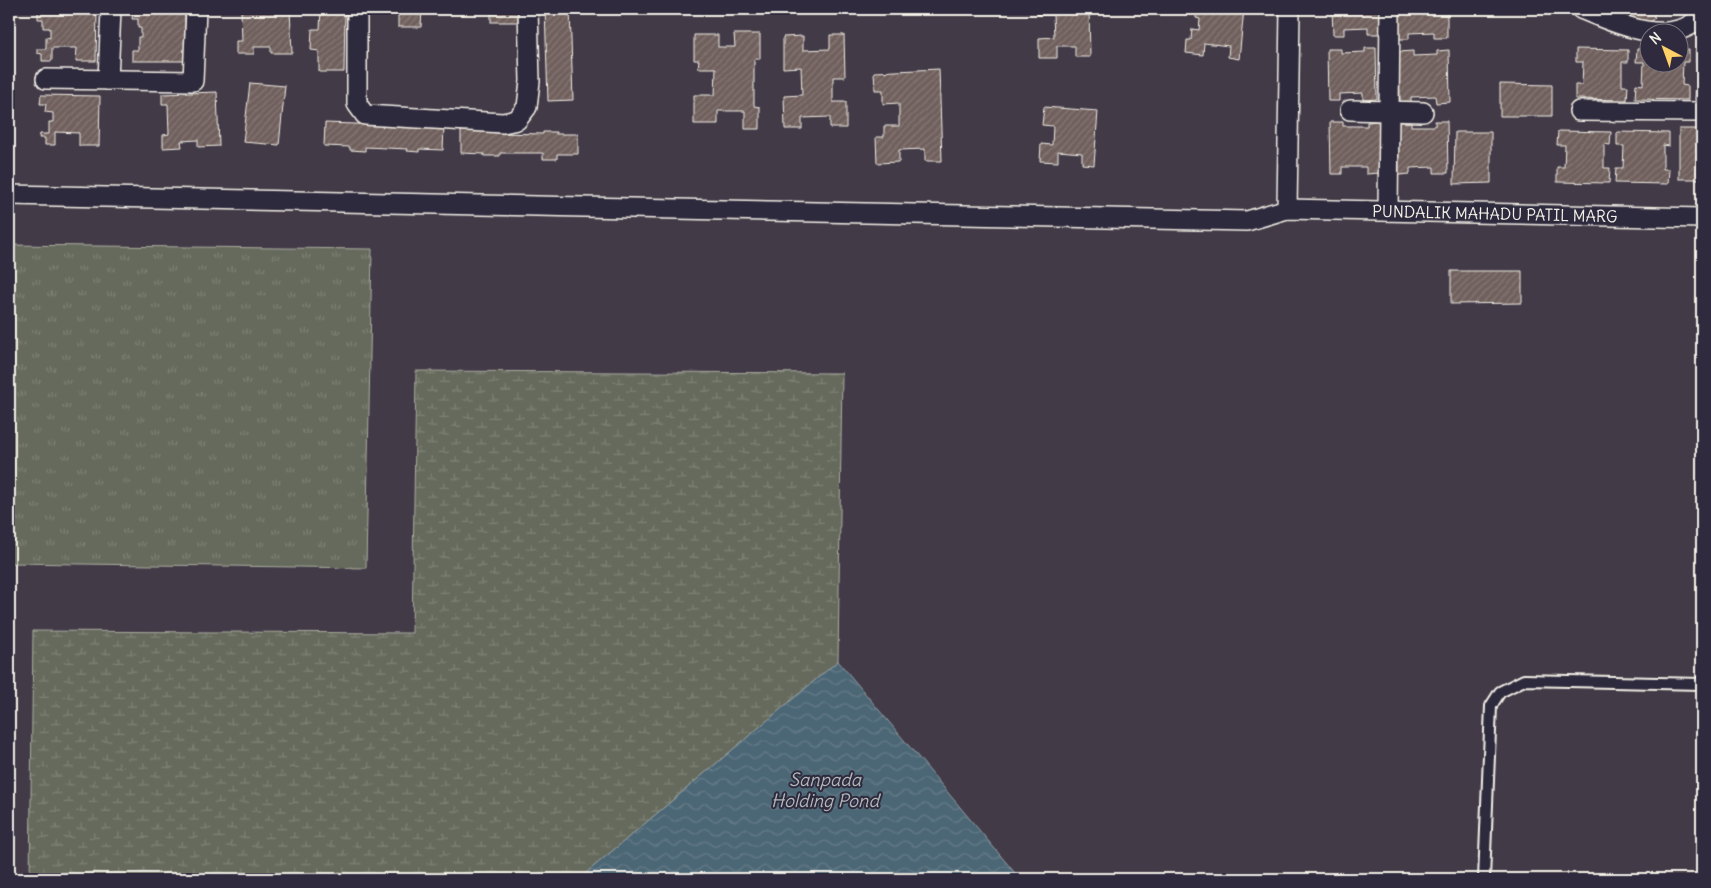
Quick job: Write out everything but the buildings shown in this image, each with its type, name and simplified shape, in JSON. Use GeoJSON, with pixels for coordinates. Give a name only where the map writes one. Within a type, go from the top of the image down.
{"type":"FeatureCollection","features":[{"type":"Feature","properties":{"kind":"street"},"geometry":{"type":"LineString","coordinates":[[108,80],[111,9]]}},
{"type":"Feature","properties":{"kind":"street"},"geometry":{"type":"LineString","coordinates":[[46,79],[193,80],[196,9]]}},
{"type":"Feature","properties":{"kind":"street"},"geometry":{"type":"LineString","coordinates":[[357,9],[356,104],[365,115],[503,123],[517,120],[528,107],[530,81],[528,9]]}},
{"type":"Feature","properties":{"kind":"street"},"geometry":{"type":"LineString","coordinates":[[1287,209],[1290,9]]}},
{"type":"Feature","properties":{"kind":"street"},"geometry":{"type":"LineString","coordinates":[[1388,211],[1390,9]]}},
{"type":"Feature","properties":{"kind":"street"},"geometry":{"type":"LineString","coordinates":[[1581,10],[1621,26],[1651,32],[1680,30],[1692,25],[1702,15]]}},
{"type":"Feature","properties":{"kind":"street"},"geometry":{"type":"LineString","coordinates":[[1350,110],[1423,112]]}},
{"type":"Feature","properties":{"kind":"street"},"geometry":{"type":"LineString","coordinates":[[1579,111],[1702,112]]}},
{"type":"Feature","properties":{"kind":"street","name":"PUNDALIK MAHADU PATIL MARG"},"geometry":{"type":"LineString","coordinates":[[9,195],[1246,221],[1287,209],[1702,218]]}},
{"type":"Feature","properties":{"kind":"lane"},"geometry":{"type":"LineString","coordinates":[[1484,879],[1491,706],[1500,692],[1524,680],[1702,684]]}},
{"type":"Feature","properties":{"kind":"green space"},"geometry":{"type":"Polygon","coordinates":[[[9,245],[372,249],[366,568],[9,563],[9,245]]]}},
{"type":"Feature","properties":{"kind":"green space"},"geometry":{"type":"Polygon","coordinates":[[[416,371],[842,373],[838,661],[579,879],[30,879],[33,631],[412,633],[416,371]]]}},
{"type":"Feature","properties":{"kind":"water","name":"Sanpada Holding Pond"},"geometry":{"type":"Polygon","coordinates":[[[838,661],[1020,879],[579,879],[838,661]]]}}]}
